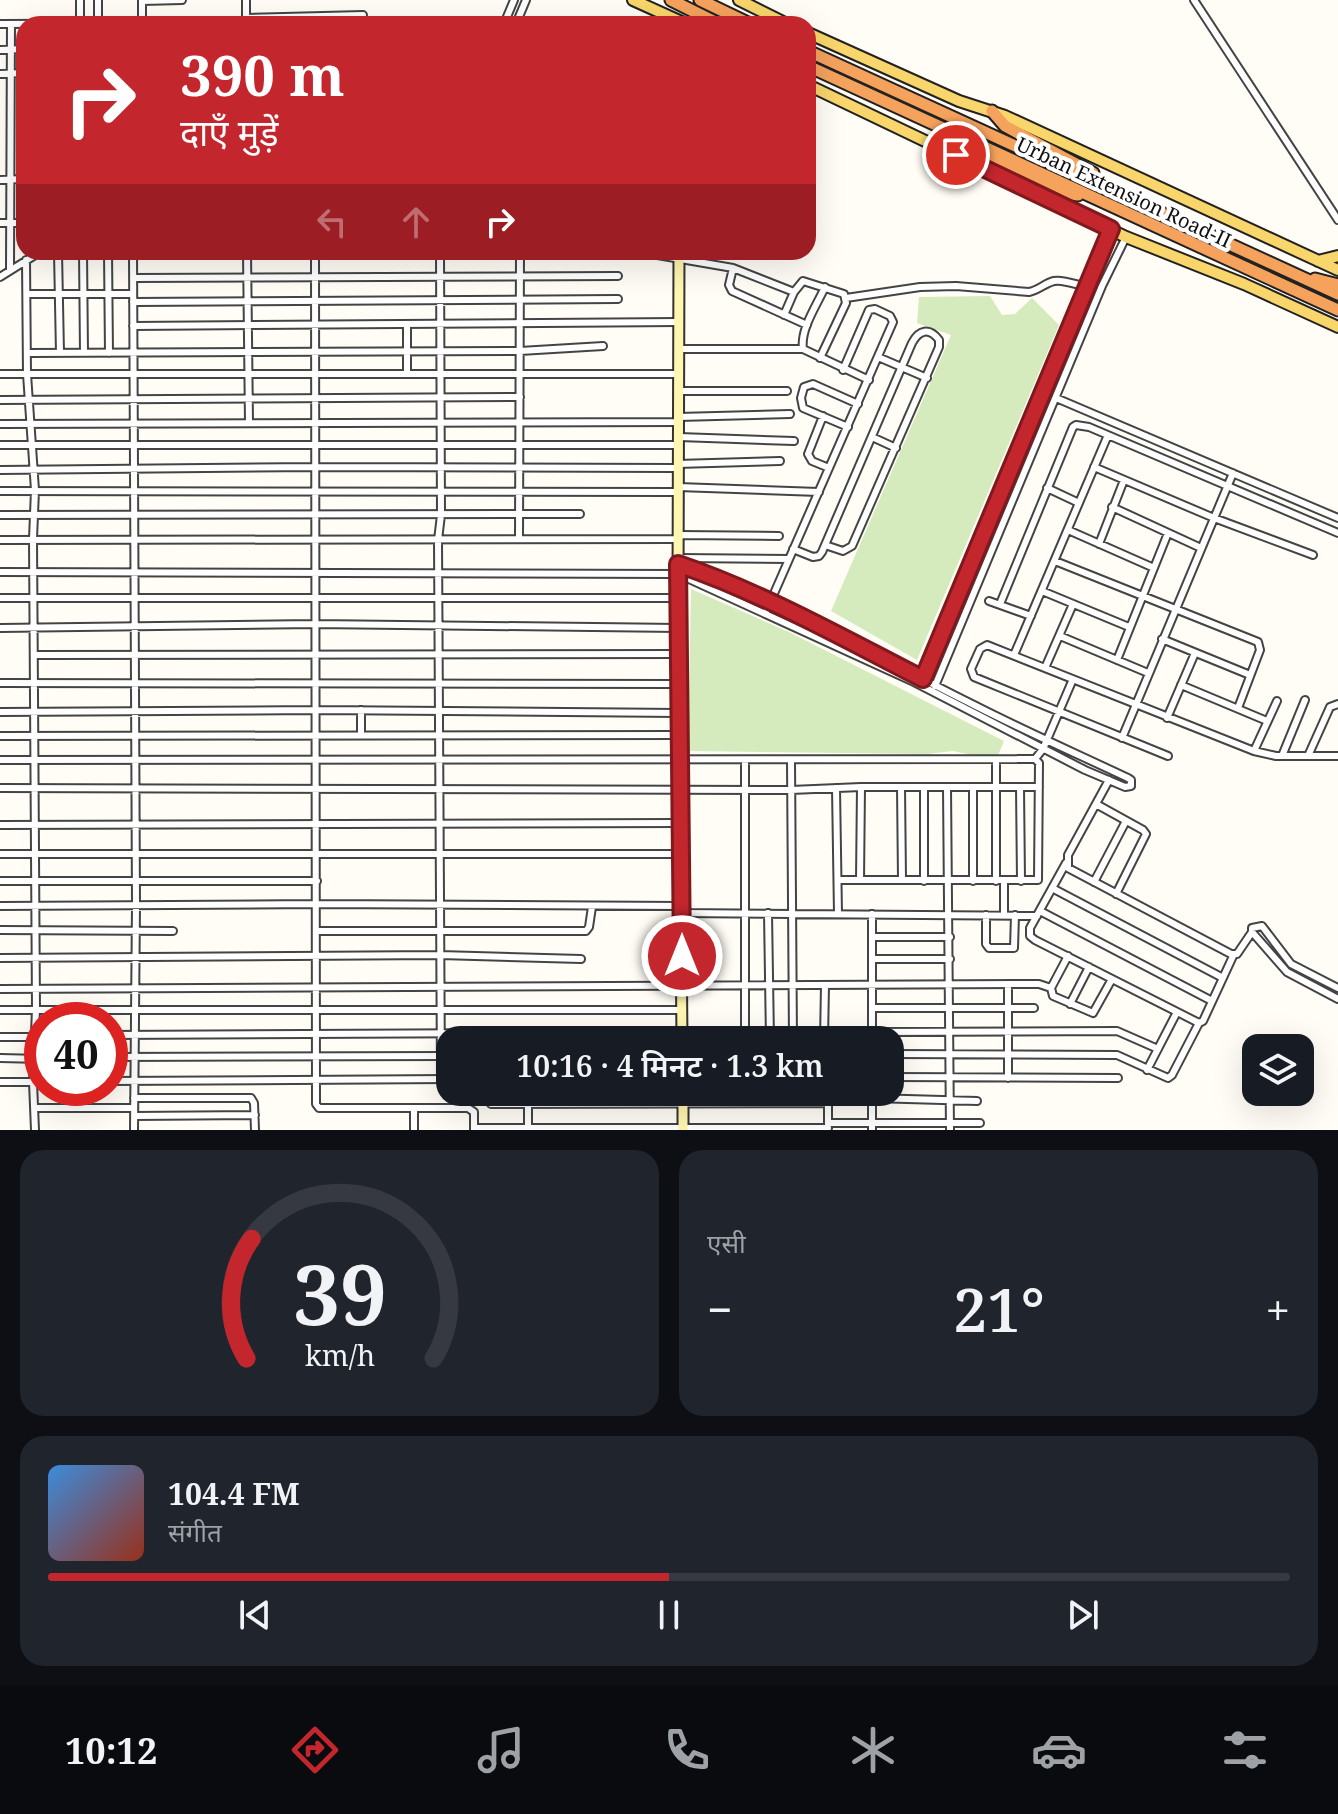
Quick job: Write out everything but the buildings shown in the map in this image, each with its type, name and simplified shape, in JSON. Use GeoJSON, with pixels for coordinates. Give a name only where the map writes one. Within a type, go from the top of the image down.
{"type":"FeatureCollection","features":[{"type":"Feature","properties":{"kind":"highway"},"geometry":{"type":"LineString","coordinates":[[700,0],[733,16]]}},
{"type":"Feature","properties":{"kind":"highway"},"geometry":{"type":"LineString","coordinates":[[672,1],[703,16]]}},
{"type":"Feature","properties":{"kind":"highway","name":"Urban Extension Road-II"},"geometry":{"type":"LineString","coordinates":[[816,55],[1338,294]]}},
{"type":"Feature","properties":{"kind":"highway","name":"Urban Extension Road-II"},"geometry":{"type":"LineString","coordinates":[[816,70],[1338,310]]}},
{"type":"Feature","properties":{"kind":"highway"},"geometry":{"type":"LineString","coordinates":[[992,111],[1005,126],[1093,173],[1094,183]]}},
{"type":"Feature","properties":{"kind":"highway"},"geometry":{"type":"LineString","coordinates":[[956,155],[982,158],[1060,192],[1091,197]]}},
{"type":"Feature","properties":{"kind":"highway"},"geometry":{"type":"LineString","coordinates":[[1303,278],[1321,279],[1338,285]]}},
{"type":"Feature","properties":{"kind":"main road"},"geometry":{"type":"LineString","coordinates":[[633,0],[661,16]]}},
{"type":"Feature","properties":{"kind":"main road"},"geometry":{"type":"LineString","coordinates":[[739,0],[758,16]]}},
{"type":"Feature","properties":{"kind":"main road"},"geometry":{"type":"LineString","coordinates":[[816,37],[959,101],[992,111],[1338,270]]}},
{"type":"Feature","properties":{"kind":"main road"},"geometry":{"type":"LineString","coordinates":[[816,89],[1126,237],[1244,284],[1338,327]]}},
{"type":"Feature","properties":{"kind":"main road"},"geometry":{"type":"LineString","coordinates":[[1316,262],[1338,256]]}},
{"type":"Feature","properties":{"kind":"street"},"geometry":{"type":"LineString","coordinates":[[142,0],[182,0]]}},
{"type":"Feature","properties":{"kind":"street"},"geometry":{"type":"LineString","coordinates":[[1194,0],[1338,220]]}},
{"type":"Feature","properties":{"kind":"street"},"geometry":{"type":"LineString","coordinates":[[346,16],[363,15]]}},
{"type":"Feature","properties":{"kind":"street"},"geometry":{"type":"LineString","coordinates":[[0,24],[16,24]]}},
{"type":"Feature","properties":{"kind":"street"},"geometry":{"type":"LineString","coordinates":[[10,270],[11,24]]}},
{"type":"Feature","properties":{"kind":"street"},"geometry":{"type":"LineString","coordinates":[[0,50],[16,50]]}},
{"type":"Feature","properties":{"kind":"street"},"geometry":{"type":"LineString","coordinates":[[0,74],[16,73]]}},
{"type":"Feature","properties":{"kind":"street"},"geometry":{"type":"LineString","coordinates":[[0,109],[11,109]]}},
{"type":"Feature","properties":{"kind":"street"},"geometry":{"type":"LineString","coordinates":[[0,140],[10,139]]}},
{"type":"Feature","properties":{"kind":"street"},"geometry":{"type":"LineString","coordinates":[[0,180],[16,179]]}},
{"type":"Feature","properties":{"kind":"street"},"geometry":{"type":"LineString","coordinates":[[0,223],[16,223]]}},
{"type":"Feature","properties":{"kind":"street"},"geometry":{"type":"LineString","coordinates":[[921,682],[1111,229]]}},
{"type":"Feature","properties":{"kind":"street"},"geometry":{"type":"LineString","coordinates":[[934,689],[1126,237]]}},
{"type":"Feature","properties":{"kind":"street"},"geometry":{"type":"LineString","coordinates":[[0,277],[24,260]]}},
{"type":"Feature","properties":{"kind":"street"},"geometry":{"type":"LineString","coordinates":[[30,260],[27,374],[35,490],[36,1002]]}},
{"type":"Feature","properties":{"kind":"street"},"geometry":{"type":"LineString","coordinates":[[58,260],[60,353]]}},
{"type":"Feature","properties":{"kind":"street"},"geometry":{"type":"LineString","coordinates":[[83,260],[84,353]]}},
{"type":"Feature","properties":{"kind":"street"},"geometry":{"type":"LineString","coordinates":[[108,260],[109,353]]}},
{"type":"Feature","properties":{"kind":"street"},"geometry":{"type":"LineString","coordinates":[[133,260],[134,1130]]}},
{"type":"Feature","properties":{"kind":"street"},"geometry":{"type":"LineString","coordinates":[[247,260],[249,422]]}},
{"type":"Feature","properties":{"kind":"street"},"geometry":{"type":"LineString","coordinates":[[315,260],[316,1104],[319,1108],[471,1109],[474,1112],[474,1129],[950,1126],[980,1123]]}},
{"type":"Feature","properties":{"kind":"street"},"geometry":{"type":"LineString","coordinates":[[440,260],[441,1026]]}},
{"type":"Feature","properties":{"kind":"street"},"geometry":{"type":"LineString","coordinates":[[519,539],[520,260]]}},
{"type":"Feature","properties":{"kind":"street"},"geometry":{"type":"LineString","coordinates":[[679,260],[677,489],[682,1026]]}},
{"type":"Feature","properties":{"kind":"street"},"geometry":{"type":"LineString","coordinates":[[697,260],[733,268],[794,292]]}},
{"type":"Feature","properties":{"kind":"street"},"geometry":{"type":"LineString","coordinates":[[733,268],[729,285],[732,291],[807,325]]}},
{"type":"Feature","properties":{"kind":"street"},"geometry":{"type":"LineString","coordinates":[[133,278],[618,276]]}},
{"type":"Feature","properties":{"kind":"street"},"geometry":{"type":"LineString","coordinates":[[784,315],[794,292],[803,281],[844,294],[846,298]]}},
{"type":"Feature","properties":{"kind":"street"},"geometry":{"type":"LineString","coordinates":[[846,298],[920,287],[956,286],[1029,292],[1059,281],[1087,287]]}},
{"type":"Feature","properties":{"kind":"street"},"geometry":{"type":"LineString","coordinates":[[803,349],[802,340],[807,325],[825,287]]}},
{"type":"Feature","properties":{"kind":"street"},"geometry":{"type":"LineString","coordinates":[[27,294],[107,294],[133,298],[248,302],[618,299]]}},
{"type":"Feature","properties":{"kind":"street"},"geometry":{"type":"LineString","coordinates":[[820,358],[846,298]]}},
{"type":"Feature","properties":{"kind":"street"},"geometry":{"type":"LineString","coordinates":[[765,614],[869,380],[892,319],[872,309],[865,315],[843,370]]}},
{"type":"Feature","properties":{"kind":"street"},"geometry":{"type":"LineString","coordinates":[[133,326],[679,322]]}},
{"type":"Feature","properties":{"kind":"street"},"geometry":{"type":"LineString","coordinates":[[407,324],[407,374]]}},
{"type":"Feature","properties":{"kind":"street"},"geometry":{"type":"LineString","coordinates":[[793,549],[817,556],[825,545],[917,333],[929,332],[939,340],[939,347],[849,550],[825,545]]}},
{"type":"Feature","properties":{"kind":"street"},"geometry":{"type":"LineString","coordinates":[[29,353],[520,351],[603,346]]}},
{"type":"Feature","properties":{"kind":"street"},"geometry":{"type":"LineString","coordinates":[[679,349],[803,349],[869,380]]}},
{"type":"Feature","properties":{"kind":"street"},"geometry":{"type":"LineString","coordinates":[[878,357],[927,378]]}},
{"type":"Feature","properties":{"kind":"street"},"geometry":{"type":"LineString","coordinates":[[0,374],[680,374]]}},
{"type":"Feature","properties":{"kind":"street"},"geometry":{"type":"LineString","coordinates":[[848,427],[801,405],[802,392],[806,386],[813,384],[858,404]]}},
{"type":"Feature","properties":{"kind":"street"},"geometry":{"type":"LineString","coordinates":[[679,391],[787,391]]}},
{"type":"Feature","properties":{"kind":"street"},"geometry":{"type":"LineString","coordinates":[[0,400],[520,397]]}},
{"type":"Feature","properties":{"kind":"street"},"geometry":{"type":"LineString","coordinates":[[1056,398],[1338,518]]}},
{"type":"Feature","properties":{"kind":"street"},"geometry":{"type":"LineString","coordinates":[[0,424],[678,420],[790,414]]}},
{"type":"Feature","properties":{"kind":"street"},"geometry":{"type":"LineString","coordinates":[[823,416],[808,454],[812,461],[829,468]]}},
{"type":"Feature","properties":{"kind":"street"},"geometry":{"type":"LineString","coordinates":[[1000,604],[1073,427],[1082,425],[1338,533]]}},
{"type":"Feature","properties":{"kind":"street"},"geometry":{"type":"LineString","coordinates":[[1014,655],[1108,435]]}},
{"type":"Feature","properties":{"kind":"street"},"geometry":{"type":"LineString","coordinates":[[872,437],[896,448]]}},
{"type":"Feature","properties":{"kind":"street"},"geometry":{"type":"LineString","coordinates":[[0,445],[794,441]]}},
{"type":"Feature","properties":{"kind":"street"},"geometry":{"type":"LineString","coordinates":[[0,470],[677,466],[780,461]]}},
{"type":"Feature","properties":{"kind":"street"},"geometry":{"type":"LineString","coordinates":[[1094,467],[1214,518],[1313,555]]}},
{"type":"Feature","properties":{"kind":"street"},"geometry":{"type":"LineString","coordinates":[[1122,738],[1233,473]]}},
{"type":"Feature","properties":{"kind":"street"},"geometry":{"type":"LineString","coordinates":[[1099,544],[1124,480]]}},
{"type":"Feature","properties":{"kind":"street"},"geometry":{"type":"LineString","coordinates":[[1047,488],[1079,503]]}},
{"type":"Feature","properties":{"kind":"street"},"geometry":{"type":"LineString","coordinates":[[0,491],[677,489],[819,492]]}},
{"type":"Feature","properties":{"kind":"street"},"geometry":{"type":"LineString","coordinates":[[1112,507],[1201,548]]}},
{"type":"Feature","properties":{"kind":"street"},"geometry":{"type":"LineString","coordinates":[[0,515],[580,514]]}},
{"type":"Feature","properties":{"kind":"street"},"geometry":{"type":"LineString","coordinates":[[1068,530],[1154,568]]}},
{"type":"Feature","properties":{"kind":"street"},"geometry":{"type":"LineString","coordinates":[[1117,660],[1168,533]]}},
{"type":"Feature","properties":{"kind":"street"},"geometry":{"type":"LineString","coordinates":[[0,540],[779,536]]}},
{"type":"Feature","properties":{"kind":"street"},"geometry":{"type":"LineString","coordinates":[[0,572],[439,573],[789,559]]}},
{"type":"Feature","properties":{"kind":"street"},"geometry":{"type":"LineString","coordinates":[[1055,561],[1258,642],[1260,650],[1238,708]]}},
{"type":"Feature","properties":{"kind":"street"},"geometry":{"type":"LineString","coordinates":[[678,565],[765,614],[921,682]]}},
{"type":"Feature","properties":{"kind":"street"},"geometry":{"type":"LineString","coordinates":[[678,565],[724,579],[771,601],[1043,749],[1128,788],[1132,783],[1128,778],[934,689]]}},
{"type":"Feature","properties":{"kind":"street"},"geometry":{"type":"LineString","coordinates":[[1042,591],[1129,627]]}},
{"type":"Feature","properties":{"kind":"street"},"geometry":{"type":"LineString","coordinates":[[0,598],[678,598]]}},
{"type":"Feature","properties":{"kind":"street"},"geometry":{"type":"LineString","coordinates":[[989,601],[1031,616]]}},
{"type":"Feature","properties":{"kind":"street"},"geometry":{"type":"LineString","coordinates":[[1045,668],[1073,604]]}},
{"type":"Feature","properties":{"kind":"street"},"geometry":{"type":"LineString","coordinates":[[0,628],[315,624],[679,628]]}},
{"type":"Feature","properties":{"kind":"street"},"geometry":{"type":"LineString","coordinates":[[1060,636],[1148,673]]}},
{"type":"Feature","properties":{"kind":"street"},"geometry":{"type":"LineString","coordinates":[[1162,639],[1250,675]]}},
{"type":"Feature","properties":{"kind":"street"},"geometry":{"type":"LineString","coordinates":[[1168,756],[972,675],[971,669],[984,645],[1254,751],[1282,756],[1338,756]]}},
{"type":"Feature","properties":{"kind":"street"},"geometry":{"type":"LineString","coordinates":[[1167,718],[1195,653]]}},
{"type":"Feature","properties":{"kind":"street"},"geometry":{"type":"LineString","coordinates":[[34,655],[680,654]]}},
{"type":"Feature","properties":{"kind":"street"},"geometry":{"type":"LineString","coordinates":[[1035,759],[1043,749],[1073,679]]}},
{"type":"Feature","properties":{"kind":"street"},"geometry":{"type":"LineString","coordinates":[[0,683],[680,684]]}},
{"type":"Feature","properties":{"kind":"street"},"geometry":{"type":"LineString","coordinates":[[1181,685],[1267,721]]}},
{"type":"Feature","properties":{"kind":"street"},"geometry":{"type":"LineString","coordinates":[[1282,756],[1305,700]]}},
{"type":"Feature","properties":{"kind":"street"},"geometry":{"type":"LineString","coordinates":[[1254,751],[1277,701]]}},
{"type":"Feature","properties":{"kind":"street"},"geometry":{"type":"LineString","coordinates":[[1308,756],[1330,707],[1338,704]]}},
{"type":"Feature","properties":{"kind":"street"},"geometry":{"type":"LineString","coordinates":[[0,712],[361,710],[679,713]]}},
{"type":"Feature","properties":{"kind":"street"},"geometry":{"type":"LineString","coordinates":[[361,710],[361,735]]}},
{"type":"Feature","properties":{"kind":"street"},"geometry":{"type":"LineString","coordinates":[[0,736],[680,735]]}},
{"type":"Feature","properties":{"kind":"street"},"geometry":{"type":"LineString","coordinates":[[0,760],[1035,759],[1039,763],[1040,878],[1036,881],[838,880]]}},
{"type":"Feature","properties":{"kind":"street"},"geometry":{"type":"LineString","coordinates":[[745,760],[746,1026]]}},
{"type":"Feature","properties":{"kind":"street"},"geometry":{"type":"LineString","coordinates":[[996,760],[1004,915]]}},
{"type":"Feature","properties":{"kind":"street"},"geometry":{"type":"LineString","coordinates":[[791,761],[792,1026]]}},
{"type":"Feature","properties":{"kind":"street"},"geometry":{"type":"LineString","coordinates":[[1109,780],[1030,928],[1030,936],[1199,1023]]}},
{"type":"Feature","properties":{"kind":"street"},"geometry":{"type":"LineString","coordinates":[[860,880],[861,787]]}},
{"type":"Feature","properties":{"kind":"street"},"geometry":{"type":"LineString","coordinates":[[901,787],[902,880]]}},
{"type":"Feature","properties":{"kind":"street"},"geometry":{"type":"LineString","coordinates":[[924,787],[924,881]]}},
{"type":"Feature","properties":{"kind":"street"},"geometry":{"type":"LineString","coordinates":[[947,787],[950,1126]]}},
{"type":"Feature","properties":{"kind":"street"},"geometry":{"type":"LineString","coordinates":[[973,787],[973,881]]}},
{"type":"Feature","properties":{"kind":"street"},"geometry":{"type":"LineString","coordinates":[[1020,787],[1021,881]]}},
{"type":"Feature","properties":{"kind":"street"},"geometry":{"type":"LineString","coordinates":[[0,788],[791,790],[1039,787]]}},
{"type":"Feature","properties":{"kind":"street"},"geometry":{"type":"LineString","coordinates":[[836,788],[838,914]]}},
{"type":"Feature","properties":{"kind":"street"},"geometry":{"type":"LineString","coordinates":[[1096,804],[1143,830],[1146,837],[1116,894]]}},
{"type":"Feature","properties":{"kind":"street"},"geometry":{"type":"LineString","coordinates":[[1094,882],[1126,821]]}},
{"type":"Feature","properties":{"kind":"street"},"geometry":{"type":"LineString","coordinates":[[0,825],[681,823]]}},
{"type":"Feature","properties":{"kind":"street"},"geometry":{"type":"LineString","coordinates":[[0,854],[682,854]]}},
{"type":"Feature","properties":{"kind":"street"},"geometry":{"type":"LineString","coordinates":[[1066,863],[1070,870],[1234,954]]}},
{"type":"Feature","properties":{"kind":"street"},"geometry":{"type":"LineString","coordinates":[[0,881],[317,881]]}},
{"type":"Feature","properties":{"kind":"street"},"geometry":{"type":"LineString","coordinates":[[1052,888],[1223,978]]}},
{"type":"Feature","properties":{"kind":"street"},"geometry":{"type":"LineString","coordinates":[[0,906],[317,904],[592,907],[792,914],[1038,913],[1212,1001]]}},
{"type":"Feature","properties":{"kind":"street"},"geometry":{"type":"LineString","coordinates":[[317,931],[586,931],[592,907]]}},
{"type":"Feature","properties":{"kind":"street"},"geometry":{"type":"LineString","coordinates":[[768,913],[770,1026]]}},
{"type":"Feature","properties":{"kind":"street"},"geometry":{"type":"LineString","coordinates":[[872,914],[872,1026]]}},
{"type":"Feature","properties":{"kind":"street"},"geometry":{"type":"LineString","coordinates":[[986,915],[986,944],[993,949],[1014,948],[1015,915]]}},
{"type":"Feature","properties":{"kind":"street"},"geometry":{"type":"LineString","coordinates":[[904,1054],[1117,1055],[1171,1078],[1234,954],[1252,928],[1260,925],[1291,964],[1338,988]]}},
{"type":"Feature","properties":{"kind":"street"},"geometry":{"type":"LineString","coordinates":[[0,930],[173,931]]}},
{"type":"Feature","properties":{"kind":"street"},"geometry":{"type":"LineString","coordinates":[[1252,932],[1283,969],[1338,999]]}},
{"type":"Feature","properties":{"kind":"street"},"geometry":{"type":"LineString","coordinates":[[872,937],[950,937]]}},
{"type":"Feature","properties":{"kind":"street"},"geometry":{"type":"LineString","coordinates":[[0,958],[440,955],[581,959]]}},
{"type":"Feature","properties":{"kind":"street"},"geometry":{"type":"LineString","coordinates":[[1068,956],[1051,988],[1053,996],[1093,1013],[1112,979]]}},
{"type":"Feature","properties":{"kind":"street"},"geometry":{"type":"LineString","coordinates":[[872,959],[950,959]]}},
{"type":"Feature","properties":{"kind":"street"},"geometry":{"type":"LineString","coordinates":[[1070,1004],[1089,967]]}},
{"type":"Feature","properties":{"kind":"street"},"geometry":{"type":"LineString","coordinates":[[0,989],[1008,984],[1039,984],[1051,988]]}},
{"type":"Feature","properties":{"kind":"street"},"geometry":{"type":"LineString","coordinates":[[1008,984],[1008,1078]]}},
{"type":"Feature","properties":{"kind":"street"},"geometry":{"type":"LineString","coordinates":[[824,1026],[825,985]]}},
{"type":"Feature","properties":{"kind":"street"},"geometry":{"type":"LineString","coordinates":[[872,1008],[1034,1008]]}},
{"type":"Feature","properties":{"kind":"street"},"geometry":{"type":"LineString","coordinates":[[0,1010],[24,1009]]}},
{"type":"Feature","properties":{"kind":"street"},"geometry":{"type":"LineString","coordinates":[[128,1010],[682,1010]]}},
{"type":"Feature","properties":{"kind":"street"},"geometry":{"type":"LineString","coordinates":[[1147,1070],[1177,1012]]}},
{"type":"Feature","properties":{"kind":"street"},"geometry":{"type":"LineString","coordinates":[[904,1032],[1117,1031],[1158,1049]]}},
{"type":"Feature","properties":{"kind":"street"},"geometry":{"type":"LineString","coordinates":[[128,1034],[436,1034]]}},
{"type":"Feature","properties":{"kind":"street"},"geometry":{"type":"LineString","coordinates":[[0,1037],[24,1037]]}},
{"type":"Feature","properties":{"kind":"street"},"geometry":{"type":"LineString","coordinates":[[128,1057],[436,1056]]}},
{"type":"Feature","properties":{"kind":"street"},"geometry":{"type":"LineString","coordinates":[[0,1058],[24,1059]]}},
{"type":"Feature","properties":{"kind":"street"},"geometry":{"type":"LineString","coordinates":[[904,1077],[1118,1078]]}},
{"type":"Feature","properties":{"kind":"street"},"geometry":{"type":"LineString","coordinates":[[128,1082],[436,1079]]}},
{"type":"Feature","properties":{"kind":"street"},"geometry":{"type":"LineString","coordinates":[[0,1082],[24,1082]]}},
{"type":"Feature","properties":{"kind":"street"},"geometry":{"type":"LineString","coordinates":[[134,1098],[248,1097],[253,1100],[255,1130]]}},
{"type":"Feature","properties":{"kind":"street"},"geometry":{"type":"LineString","coordinates":[[904,1097],[977,1101]]}},
{"type":"Feature","properties":{"kind":"street"},"geometry":{"type":"LineString","coordinates":[[528,1106],[528,1129]]}},
{"type":"Feature","properties":{"kind":"street"},"geometry":{"type":"LineString","coordinates":[[683,1106],[683,1129]]}},
{"type":"Feature","properties":{"kind":"street"},"geometry":{"type":"LineString","coordinates":[[828,1106],[828,1127]]}},
{"type":"Feature","properties":{"kind":"street"},"geometry":{"type":"LineString","coordinates":[[35,1130],[34,1108],[255,1115]]}},
{"type":"Feature","properties":{"kind":"street"},"geometry":{"type":"LineString","coordinates":[[414,1110],[414,1130]]}},
{"type":"Feature","properties":{"kind":"green space"},"geometry":{"type":"Polygon","coordinates":[[[990,296],[1002,315],[1015,314],[1032,298],[1059,325],[917,660],[831,611],[951,335],[917,323],[919,297],[990,296]]]}},
{"type":"Feature","properties":{"kind":"green space"},"geometry":{"type":"Polygon","coordinates":[[[691,589],[789,632],[1004,741],[996,760],[953,751],[927,754],[688,751],[691,589]]]}},
{"type":"Feature","properties":{"kind":"route"},"geometry":{"type":"LineString","coordinates":[[682,956],[678,564],[724,579],[771,601],[923,679],[1111,229],[956,155]]}}]}
